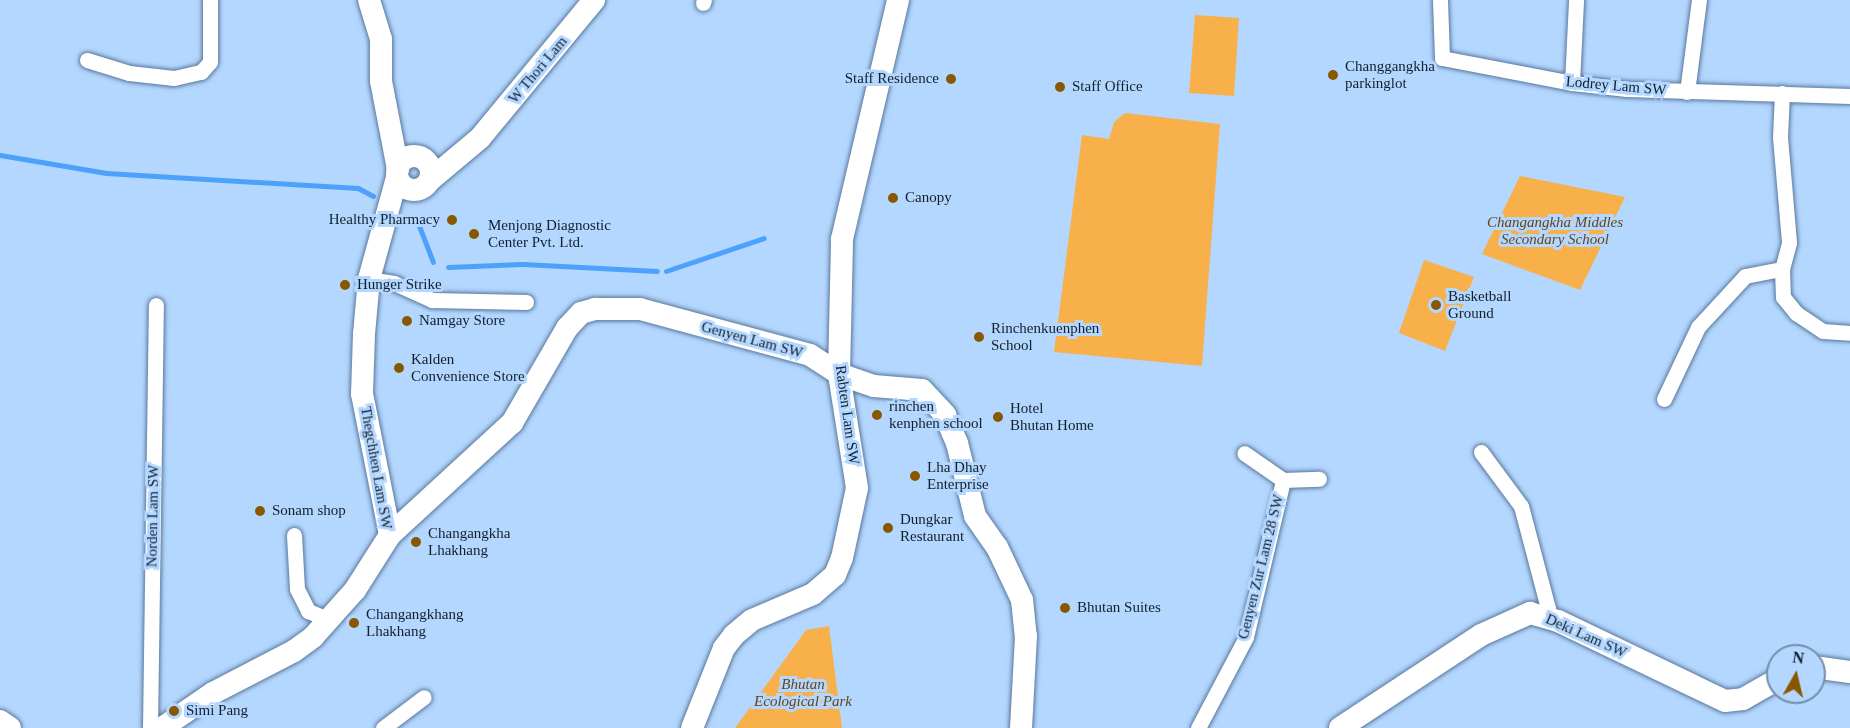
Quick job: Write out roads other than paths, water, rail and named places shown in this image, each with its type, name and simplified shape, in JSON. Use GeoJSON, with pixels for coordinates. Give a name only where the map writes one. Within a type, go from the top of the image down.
{"type":"FeatureCollection","features":[{"type":"Feature","properties":{"kind":"main road"},"geometry":{"type":"LineString","coordinates":[[369,0],[381,39],[386,118],[414,172]]}},
{"type":"Feature","properties":{"kind":"main road","name":"W Thori Lam"},"geometry":{"type":"LineString","coordinates":[[414,172],[480,138],[594,0]]}},
{"type":"Feature","properties":{"kind":"main road","name":"Rabten Lam SW"},"geometry":{"type":"LineString","coordinates":[[692,728],[724,648],[734,635],[752,620],[813,594],[835,575],[842,558],[857,488],[839,374],[842,239],[898,0]]}},
{"type":"Feature","properties":{"kind":"main road","name":"Thegchhen Lam SW"},"geometry":{"type":"LineString","coordinates":[[162,728],[213,693],[294,651],[330,620],[355,590],[390,535],[362,394],[369,279],[378,242],[414,172]]}},
{"type":"Feature","properties":{"kind":"main road","name":"Genyen Lam SW"},"geometry":{"type":"LineString","coordinates":[[390,535],[512,423],[567,328],[581,313],[595,309],[640,309],[810,355],[839,374],[874,386],[922,390],[945,415],[957,443],[975,516],[997,547],[1022,600],[1026,636],[1021,728]]}},
{"type":"Feature","properties":{"kind":"main road","name":"Deki Lam SW"},"geometry":{"type":"LineString","coordinates":[[1340,728],[1509,620],[1530,613],[1547,617],[1725,701],[1743,699],[1766,686]]}},
{"type":"Feature","properties":{"kind":"main road"},"geometry":{"type":"LineString","coordinates":[[1826,669],[1850,672]]}},
{"type":"Feature","properties":{"kind":"main road"},"geometry":{"type":"LineString","coordinates":[[0,721],[10,728]]}},
{"type":"Feature","properties":{"kind":"street"},"geometry":{"type":"LineString","coordinates":[[87,60],[129,72],[162,76],[201,72],[210,62],[210,0]]}},
{"type":"Feature","properties":{"kind":"street","name":"Lodrey Lam SW"},"geometry":{"type":"LineString","coordinates":[[1440,0],[1442,58],[1572,83],[1687,92],[1850,96]]}},
{"type":"Feature","properties":{"kind":"street"},"geometry":{"type":"LineString","coordinates":[[1572,83],[1576,0]]}},
{"type":"Feature","properties":{"kind":"street"},"geometry":{"type":"LineString","coordinates":[[1687,92],[1699,0]]}},
{"type":"Feature","properties":{"kind":"street"},"geometry":{"type":"LineString","coordinates":[[1782,93],[1780,137],[1789,243],[1782,268],[1783,297],[1796,313],[1823,331],[1850,333]]}},
{"type":"Feature","properties":{"kind":"street"},"geometry":{"type":"LineString","coordinates":[[1664,399],[1698,327],[1745,276],[1782,268]]}},
{"type":"Feature","properties":{"kind":"street"},"geometry":{"type":"LineString","coordinates":[[369,279],[394,283],[432,300],[526,302]]}},
{"type":"Feature","properties":{"kind":"street","name":"Norden Lam SW"},"geometry":{"type":"LineString","coordinates":[[150,728],[156,305]]}},
{"type":"Feature","properties":{"kind":"street"},"geometry":{"type":"LineString","coordinates":[[1481,452],[1521,506],[1548,608],[1547,617]]}},
{"type":"Feature","properties":{"kind":"street","name":"Genyen Zur Lam 28 SW"},"geometry":{"type":"LineString","coordinates":[[1198,728],[1246,637],[1283,480],[1244,453]]}},
{"type":"Feature","properties":{"kind":"street"},"geometry":{"type":"LineString","coordinates":[[1283,480],[1319,479]]}},
{"type":"Feature","properties":{"kind":"street"},"geometry":{"type":"LineString","coordinates":[[294,535],[297,589],[308,611],[330,620]]}},
{"type":"Feature","properties":{"kind":"street"},"geometry":{"type":"LineString","coordinates":[[383,728],[424,697]]}},
{"type":"Feature","properties":{"kind":"waterway"},"geometry":{"type":"LineString","coordinates":[[0,155],[106,173],[358,188],[373,196]]}},
{"type":"Feature","properties":{"kind":"waterway"},"geometry":{"type":"LineString","coordinates":[[416,218],[433,262]]}},
{"type":"Feature","properties":{"kind":"waterway"},"geometry":{"type":"LineString","coordinates":[[666,271],[764,238]]}},
{"type":"Feature","properties":{"kind":"waterway"},"geometry":{"type":"LineString","coordinates":[[448,267],[523,264],[657,271]]}},
{"type":"Feature","properties":{"kind":"place","name":"Changgangkha parkinglot"},"geometry":{"type":"Point","coordinates":[1333,75]}},
{"type":"Feature","properties":{"kind":"place","name":"Staff Residence"},"geometry":{"type":"Point","coordinates":[951,79]}},
{"type":"Feature","properties":{"kind":"place","name":"Staff Office"},"geometry":{"type":"Point","coordinates":[1060,87]}},
{"type":"Feature","properties":{"kind":"place","name":"Canopy"},"geometry":{"type":"Point","coordinates":[893,198]}},
{"type":"Feature","properties":{"kind":"place","name":"Healthy Pharmacy"},"geometry":{"type":"Point","coordinates":[452,220]}},
{"type":"Feature","properties":{"kind":"place","name":"Menjong Diagnostic Center Pvt. Ltd."},"geometry":{"type":"Point","coordinates":[474,234]}},
{"type":"Feature","properties":{"kind":"place","name":"Hunger Strike"},"geometry":{"type":"Point","coordinates":[345,285]}},
{"type":"Feature","properties":{"kind":"place","name":"Basketball Ground"},"geometry":{"type":"Point","coordinates":[1436,305]}},
{"type":"Feature","properties":{"kind":"place","name":"Namgay Store"},"geometry":{"type":"Point","coordinates":[407,321]}},
{"type":"Feature","properties":{"kind":"place","name":"Rinchenkuenphen School"},"geometry":{"type":"Point","coordinates":[979,337]}},
{"type":"Feature","properties":{"kind":"place","name":"Kalden Convenience Store"},"geometry":{"type":"Point","coordinates":[399,368]}},
{"type":"Feature","properties":{"kind":"place","name":"rinchen kenphen school"},"geometry":{"type":"Point","coordinates":[877,415]}},
{"type":"Feature","properties":{"kind":"place","name":"Hotel Bhutan Home"},"geometry":{"type":"Point","coordinates":[998,417]}},
{"type":"Feature","properties":{"kind":"place","name":"Lha Dhay Enterprise"},"geometry":{"type":"Point","coordinates":[915,476]}},
{"type":"Feature","properties":{"kind":"place","name":"Sonam shop"},"geometry":{"type":"Point","coordinates":[260,511]}},
{"type":"Feature","properties":{"kind":"place","name":"Dungkar Restaurant"},"geometry":{"type":"Point","coordinates":[888,528]}},
{"type":"Feature","properties":{"kind":"place","name":"Changangkha Lhakhang"},"geometry":{"type":"Point","coordinates":[416,542]}},
{"type":"Feature","properties":{"kind":"place","name":"Bhutan Suites"},"geometry":{"type":"Point","coordinates":[1065,608]}},
{"type":"Feature","properties":{"kind":"place","name":"Changangkhang Lhakhang"},"geometry":{"type":"Point","coordinates":[354,623]}},
{"type":"Feature","properties":{"kind":"place","name":"Simi Pang"},"geometry":{"type":"Point","coordinates":[174,711]}},
{"type":"Feature","properties":{"kind":"park label","name":"Changangkha Middles Secondary School"},"geometry":{"type":"Point","coordinates":[1555,230]}},
{"type":"Feature","properties":{"kind":"park label","name":"Bhutan Ecological Park"},"geometry":{"type":"Point","coordinates":[803,692]}}]}
